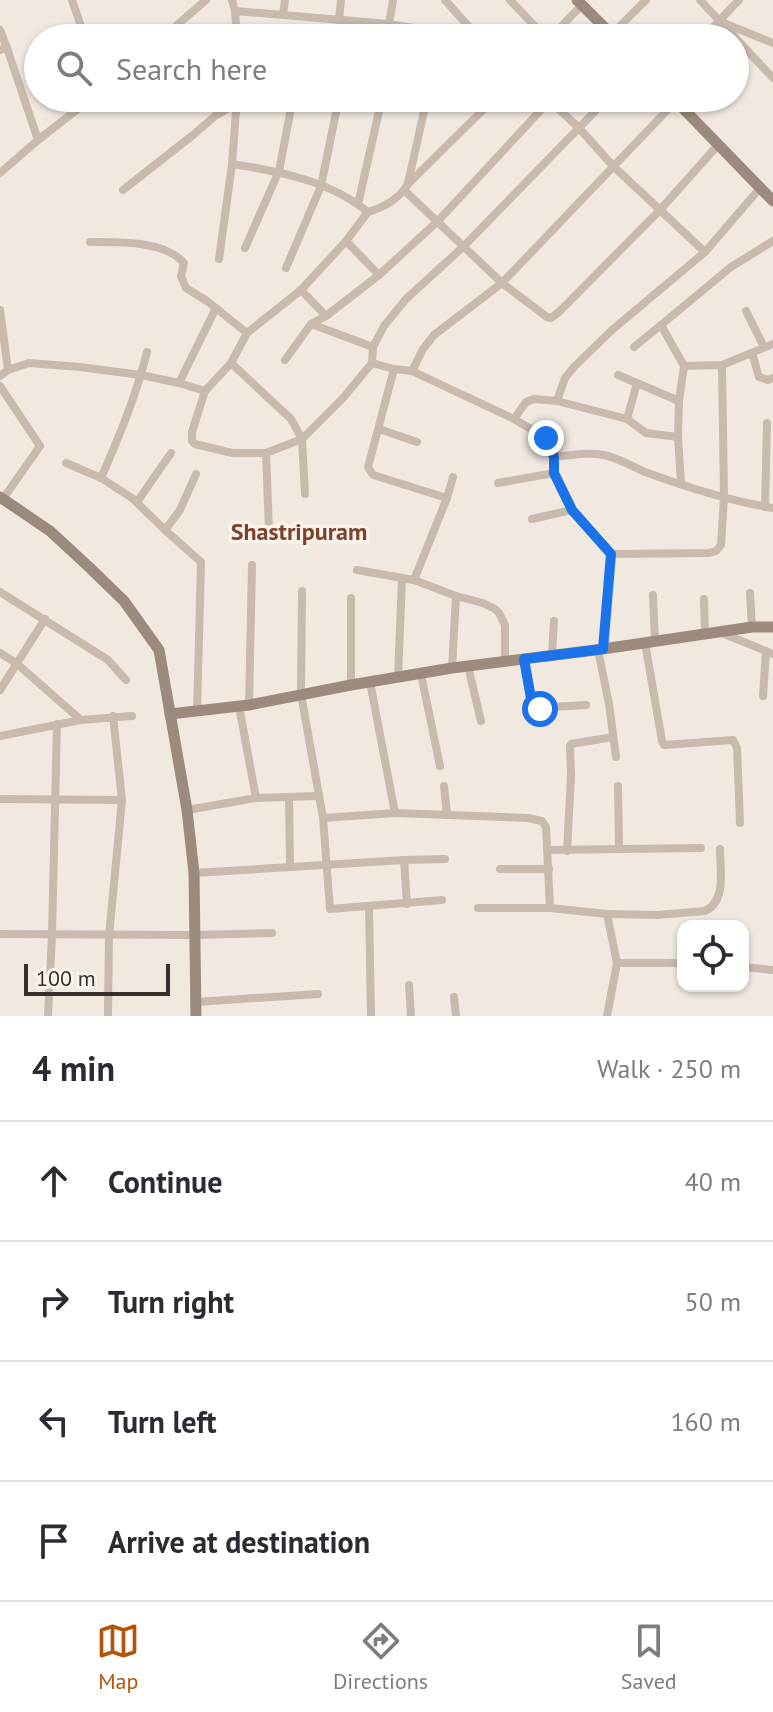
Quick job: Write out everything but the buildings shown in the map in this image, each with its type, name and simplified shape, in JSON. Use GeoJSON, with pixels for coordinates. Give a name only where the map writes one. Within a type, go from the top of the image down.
{"type":"FeatureCollection","features":[{"type":"Feature","properties":{"kind":"street"},"geometry":{"type":"LineString","coordinates":[[72,0],[80,24]]}},
{"type":"Feature","properties":{"kind":"street"},"geometry":{"type":"LineString","coordinates":[[178,24],[206,0]]}},
{"type":"Feature","properties":{"kind":"street"},"geometry":{"type":"LineString","coordinates":[[232,0],[236,24]]}},
{"type":"Feature","properties":{"kind":"street"},"geometry":{"type":"LineString","coordinates":[[283,14],[285,0]]}},
{"type":"Feature","properties":{"kind":"street"},"geometry":{"type":"LineString","coordinates":[[339,20],[341,0]]}},
{"type":"Feature","properties":{"kind":"street"},"geometry":{"type":"LineString","coordinates":[[235,11],[389,24],[393,0]]}},
{"type":"Feature","properties":{"kind":"street"},"geometry":{"type":"LineString","coordinates":[[445,0],[465,24]]}},
{"type":"Feature","properties":{"kind":"street"},"geometry":{"type":"LineString","coordinates":[[510,0],[534,24]]}},
{"type":"Feature","properties":{"kind":"street"},"geometry":{"type":"LineString","coordinates":[[624,24],[646,0]]}},
{"type":"Feature","properties":{"kind":"street"},"geometry":{"type":"LineString","coordinates":[[700,0],[722,24]]}},
{"type":"Feature","properties":{"kind":"street"},"geometry":{"type":"LineString","coordinates":[[716,24],[739,0]]}},
{"type":"Feature","properties":{"kind":"street"},"geometry":{"type":"LineString","coordinates":[[560,24],[578,2],[599,24]]}},
{"type":"Feature","properties":{"kind":"street"},"geometry":{"type":"LineString","coordinates":[[719,21],[726,24]]}},
{"type":"Feature","properties":{"kind":"street"},"geometry":{"type":"LineString","coordinates":[[0,30],[3,49],[24,104]]}},
{"type":"Feature","properties":{"kind":"street"},"geometry":{"type":"LineString","coordinates":[[749,33],[773,43]]}},
{"type":"Feature","properties":{"kind":"street"},"geometry":{"type":"LineString","coordinates":[[749,53],[773,78]]}},
{"type":"Feature","properties":{"kind":"street"},"geometry":{"type":"LineString","coordinates":[[27,112],[38,140]]}},
{"type":"Feature","properties":{"kind":"street"},"geometry":{"type":"LineString","coordinates":[[0,173],[74,112]]}},
{"type":"Feature","properties":{"kind":"street"},"geometry":{"type":"LineString","coordinates":[[123,190],[221,112]]}},
{"type":"Feature","properties":{"kind":"street"},"geometry":{"type":"LineString","coordinates":[[219,259],[236,112]]}},
{"type":"Feature","properties":{"kind":"street"},"geometry":{"type":"LineString","coordinates":[[245,248],[279,171],[290,112]]}},
{"type":"Feature","properties":{"kind":"street"},"geometry":{"type":"LineString","coordinates":[[286,268],[321,186],[336,112]]}},
{"type":"Feature","properties":{"kind":"street"},"geometry":{"type":"LineString","coordinates":[[358,204],[379,112]]}},
{"type":"Feature","properties":{"kind":"street"},"geometry":{"type":"LineString","coordinates":[[406,187],[424,112]]}},
{"type":"Feature","properties":{"kind":"street"},"geometry":{"type":"LineString","coordinates":[[481,112],[385,206],[368,212],[301,290],[247,333],[231,363],[205,391],[192,432],[195,444],[232,453],[266,453],[302,439],[372,363],[373,347],[384,326],[406,299],[463,247],[594,112]]}},
{"type":"Feature","properties":{"kind":"street"},"geometry":{"type":"LineString","coordinates":[[285,360],[311,324],[379,275],[438,221],[538,112]]}},
{"type":"Feature","properties":{"kind":"street"},"geometry":{"type":"LineString","coordinates":[[563,112],[613,166],[705,252]]}},
{"type":"Feature","properties":{"kind":"street"},"geometry":{"type":"LineString","coordinates":[[412,371],[434,335],[502,283],[664,112]]}},
{"type":"Feature","properties":{"kind":"street"},"geometry":{"type":"LineString","coordinates":[[686,112],[773,201]]}},
{"type":"Feature","properties":{"kind":"street"},"geometry":{"type":"LineString","coordinates":[[406,187],[502,283],[551,318],[660,210],[718,145]]}},
{"type":"Feature","properties":{"kind":"street"},"geometry":{"type":"LineString","coordinates":[[232,164],[279,171],[321,186],[368,212]]}},
{"type":"Feature","properties":{"kind":"street"},"geometry":{"type":"LineString","coordinates":[[557,401],[565,378],[574,367],[612,330],[705,252],[760,188]]}},
{"type":"Feature","properties":{"kind":"street"},"geometry":{"type":"LineString","coordinates":[[346,241],[379,275]]}},
{"type":"Feature","properties":{"kind":"street"},"geometry":{"type":"LineString","coordinates":[[634,347],[731,267],[773,241]]}},
{"type":"Feature","properties":{"kind":"street"},"geometry":{"type":"LineString","coordinates":[[90,242],[135,243],[168,251],[181,258],[184,263],[181,276],[186,288],[247,333]]}},
{"type":"Feature","properties":{"kind":"street"},"geometry":{"type":"LineString","coordinates":[[301,290],[326,316]]}},
{"type":"Feature","properties":{"kind":"street"},"geometry":{"type":"LineString","coordinates":[[179,383],[216,308]]}},
{"type":"Feature","properties":{"kind":"street"},"geometry":{"type":"LineString","coordinates":[[0,310],[4,373],[29,363],[46,363],[141,375],[205,391]]}},
{"type":"Feature","properties":{"kind":"street"},"geometry":{"type":"LineString","coordinates":[[684,366],[722,365],[769,346],[746,311]]}},
{"type":"Feature","properties":{"kind":"street"},"geometry":{"type":"LineString","coordinates":[[311,324],[373,347]]}},
{"type":"Feature","properties":{"kind":"street"},"geometry":{"type":"LineString","coordinates":[[661,325],[684,366],[678,437],[681,483]]}},
{"type":"Feature","properties":{"kind":"street"},"geometry":{"type":"LineString","coordinates":[[101,478],[123,430],[147,352]]}},
{"type":"Feature","properties":{"kind":"street"},"geometry":{"type":"LineString","coordinates":[[752,353],[759,377],[773,378]]}},
{"type":"Feature","properties":{"kind":"street"},"geometry":{"type":"LineString","coordinates":[[231,363],[291,419],[302,439],[305,494]]}},
{"type":"Feature","properties":{"kind":"street"},"geometry":{"type":"LineString","coordinates":[[372,363],[412,371],[514,419],[546,438],[554,457],[554,473],[572,510],[611,554],[600,650],[616,757]]}},
{"type":"Feature","properties":{"kind":"street"},"geometry":{"type":"LineString","coordinates":[[611,554],[709,553],[721,545],[724,497],[722,365]]}},
{"type":"Feature","properties":{"kind":"street"},"geometry":{"type":"LineString","coordinates":[[394,369],[368,467],[373,475],[447,498]]}},
{"type":"Feature","properties":{"kind":"street"},"geometry":{"type":"LineString","coordinates":[[618,375],[679,401]]}},
{"type":"Feature","properties":{"kind":"street"},"geometry":{"type":"LineString","coordinates":[[627,419],[637,383]]}},
{"type":"Feature","properties":{"kind":"street"},"geometry":{"type":"LineString","coordinates":[[0,386],[40,446],[2,498],[50,531],[124,601],[159,650],[187,810],[194,873],[196,1016]]}},
{"type":"Feature","properties":{"kind":"street"},"geometry":{"type":"LineString","coordinates":[[514,419],[526,402],[534,399],[557,401],[627,419],[646,433],[678,437]]}},
{"type":"Feature","properties":{"kind":"street"},"geometry":{"type":"LineString","coordinates":[[554,457],[608,456],[646,472],[769,508],[767,423]]}},
{"type":"Feature","properties":{"kind":"street"},"geometry":{"type":"LineString","coordinates":[[379,429],[417,442]]}},
{"type":"Feature","properties":{"kind":"street"},"geometry":{"type":"LineString","coordinates":[[137,502],[171,453]]}},
{"type":"Feature","properties":{"kind":"street"},"geometry":{"type":"LineString","coordinates":[[266,453],[269,530]]}},
{"type":"Feature","properties":{"kind":"street"},"geometry":{"type":"LineString","coordinates":[[66,463],[101,478],[137,502],[201,562],[197,712]]}},
{"type":"Feature","properties":{"kind":"street"},"geometry":{"type":"LineString","coordinates":[[498,483],[554,473]]}},
{"type":"Feature","properties":{"kind":"street"},"geometry":{"type":"LineString","coordinates":[[165,530],[180,510],[196,474]]}},
{"type":"Feature","properties":{"kind":"street"},"geometry":{"type":"LineString","coordinates":[[414,580],[453,477]]}},
{"type":"Feature","properties":{"kind":"street"},"geometry":{"type":"LineString","coordinates":[[532,519],[572,510]]}},
{"type":"Feature","properties":{"kind":"street"},"geometry":{"type":"LineString","coordinates":[[252,565],[244,705],[256,798]]}},
{"type":"Feature","properties":{"kind":"street"},"geometry":{"type":"LineString","coordinates":[[357,570],[414,580],[483,603],[499,613],[505,625],[505,662]]}},
{"type":"Feature","properties":{"kind":"street"},"geometry":{"type":"LineString","coordinates":[[398,677],[402,579]]}},
{"type":"Feature","properties":{"kind":"street"},"geometry":{"type":"LineString","coordinates":[[302,591],[301,694],[323,818],[330,909],[442,900]]}},
{"type":"Feature","properties":{"kind":"street"},"geometry":{"type":"LineString","coordinates":[[0,592],[108,660],[126,680]]}},
{"type":"Feature","properties":{"kind":"street"},"geometry":{"type":"LineString","coordinates":[[750,593],[752,627]]}},
{"type":"Feature","properties":{"kind":"street"},"geometry":{"type":"LineString","coordinates":[[653,595],[650,642],[662,741],[664,745],[733,740],[737,748],[740,823]]}},
{"type":"Feature","properties":{"kind":"street"},"geometry":{"type":"LineString","coordinates":[[452,668],[456,596]]}},
{"type":"Feature","properties":{"kind":"street"},"geometry":{"type":"LineString","coordinates":[[351,598],[351,685]]}},
{"type":"Feature","properties":{"kind":"street"},"geometry":{"type":"LineString","coordinates":[[704,599],[705,634]]}},
{"type":"Feature","properties":{"kind":"street"},"geometry":{"type":"LineString","coordinates":[[0,690],[45,619]]}},
{"type":"Feature","properties":{"kind":"street"},"geometry":{"type":"LineString","coordinates":[[552,656],[554,621]]}},
{"type":"Feature","properties":{"kind":"street"},"geometry":{"type":"LineString","coordinates":[[170,714],[244,705],[452,668],[752,627],[773,627]]}},
{"type":"Feature","properties":{"kind":"street"},"geometry":{"type":"LineString","coordinates":[[719,632],[769,652],[763,696]]}},
{"type":"Feature","properties":{"kind":"street"},"geometry":{"type":"LineString","coordinates":[[0,653],[16,663],[81,720]]}},
{"type":"Feature","properties":{"kind":"street"},"geometry":{"type":"LineString","coordinates":[[524,659],[535,708],[586,705]]}},
{"type":"Feature","properties":{"kind":"street"},"geometry":{"type":"LineString","coordinates":[[468,666],[481,721]]}},
{"type":"Feature","properties":{"kind":"street"},"geometry":{"type":"LineString","coordinates":[[421,674],[440,766]]}},
{"type":"Feature","properties":{"kind":"street"},"geometry":{"type":"LineString","coordinates":[[370,682],[395,813]]}},
{"type":"Feature","properties":{"kind":"street"},"geometry":{"type":"LineString","coordinates":[[108,1016],[109,936],[122,800],[113,716]]}},
{"type":"Feature","properties":{"kind":"street"},"geometry":{"type":"LineString","coordinates":[[0,736],[81,720],[132,716]]}},
{"type":"Feature","properties":{"kind":"street"},"geometry":{"type":"LineString","coordinates":[[48,1016],[57,724]]}},
{"type":"Feature","properties":{"kind":"street"},"geometry":{"type":"LineString","coordinates":[[567,851],[570,746],[613,737]]}},
{"type":"Feature","properties":{"kind":"street"},"geometry":{"type":"LineString","coordinates":[[444,786],[447,815]]}},
{"type":"Feature","properties":{"kind":"street"},"geometry":{"type":"LineString","coordinates":[[618,786],[619,849]]}},
{"type":"Feature","properties":{"kind":"street"},"geometry":{"type":"LineString","coordinates":[[187,810],[256,798],[319,796]]}},
{"type":"Feature","properties":{"kind":"street"},"geometry":{"type":"LineString","coordinates":[[289,797],[290,867]]}},
{"type":"Feature","properties":{"kind":"street"},"geometry":{"type":"LineString","coordinates":[[0,799],[122,800]]}},
{"type":"Feature","properties":{"kind":"street"},"geometry":{"type":"LineString","coordinates":[[323,818],[395,813],[542,821],[546,827],[550,908]]}},
{"type":"Feature","properties":{"kind":"street"},"geometry":{"type":"LineString","coordinates":[[547,850],[701,848]]}},
{"type":"Feature","properties":{"kind":"street"},"geometry":{"type":"LineString","coordinates":[[478,908],[550,908],[657,915],[705,911],[717,902],[720,891],[720,849]]}},
{"type":"Feature","properties":{"kind":"street"},"geometry":{"type":"LineString","coordinates":[[194,873],[445,859]]}},
{"type":"Feature","properties":{"kind":"street"},"geometry":{"type":"LineString","coordinates":[[404,860],[407,904]]}},
{"type":"Feature","properties":{"kind":"street"},"geometry":{"type":"LineString","coordinates":[[500,869],[549,869]]}},
{"type":"Feature","properties":{"kind":"street"},"geometry":{"type":"LineString","coordinates":[[369,907],[371,1016]]}},
{"type":"Feature","properties":{"kind":"street"},"geometry":{"type":"LineString","coordinates":[[607,914],[617,963],[607,1016]]}},
{"type":"Feature","properties":{"kind":"street"},"geometry":{"type":"LineString","coordinates":[[0,934],[109,936],[272,933]]}},
{"type":"Feature","properties":{"kind":"street"},"geometry":{"type":"LineString","coordinates":[[617,963],[677,963]]}},
{"type":"Feature","properties":{"kind":"street"},"geometry":{"type":"LineString","coordinates":[[749,968],[773,970]]}},
{"type":"Feature","properties":{"kind":"street"},"geometry":{"type":"LineString","coordinates":[[409,985],[411,1016]]}},
{"type":"Feature","properties":{"kind":"street"},"geometry":{"type":"LineString","coordinates":[[196,1002],[318,994]]}},
{"type":"Feature","properties":{"kind":"street"},"geometry":{"type":"LineString","coordinates":[[454,997],[456,1016]]}},
{"type":"Feature","properties":{"kind":"district","name":"Shastripuram"},"geometry":{"type":"Point","coordinates":[299,532]}},
{"type":"Feature","properties":{"kind":"route"},"geometry":{"type":"LineString","coordinates":[[540,709],[532,704],[524,659],[603,649],[611,554],[572,510],[554,473],[554,457],[546,438]]}}]}
